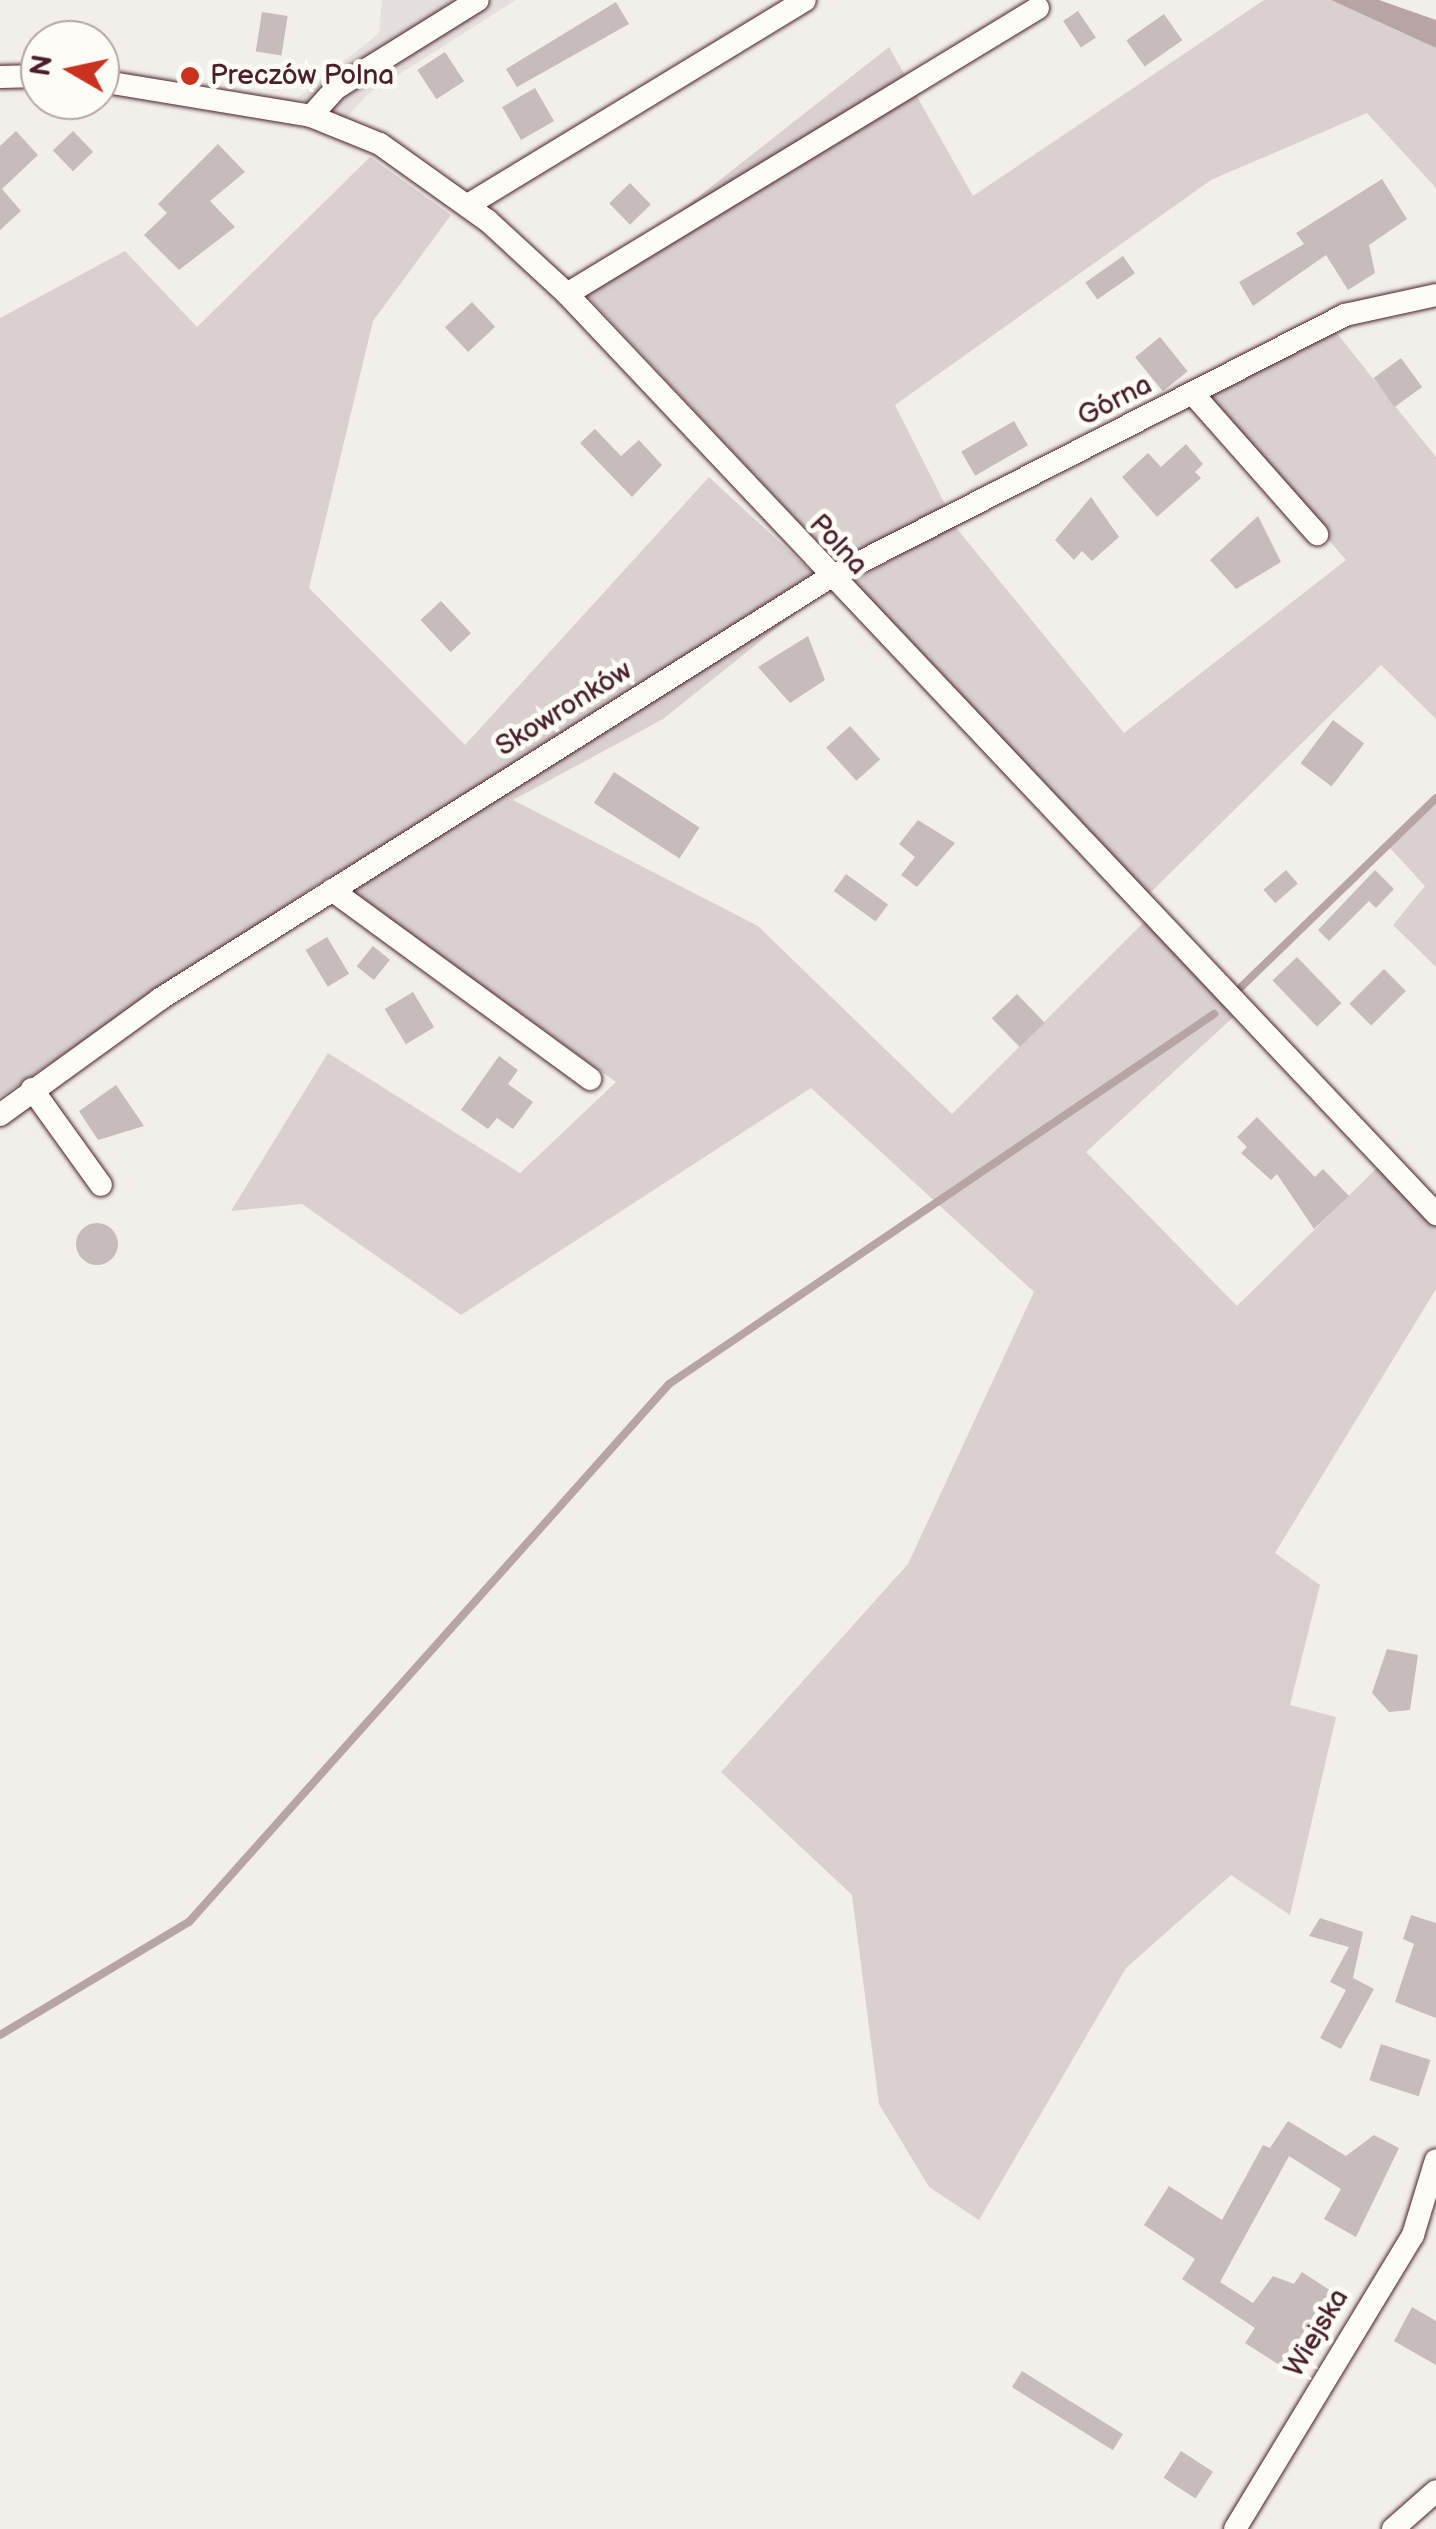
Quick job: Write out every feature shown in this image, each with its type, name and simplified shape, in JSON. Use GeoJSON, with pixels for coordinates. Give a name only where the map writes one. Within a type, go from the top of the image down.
{"type":"FeatureCollection","features":[{"type":"Feature","properties":{"kind":"street"},"geometry":{"type":"LineString","coordinates":[[311,116],[335,89],[478,0]]}},
{"type":"Feature","properties":{"kind":"street"},"geometry":{"type":"LineString","coordinates":[[468,205],[805,0]]}},
{"type":"Feature","properties":{"kind":"street"},"geometry":{"type":"LineString","coordinates":[[567,294],[1038,8]]}},
{"type":"Feature","properties":{"kind":"street","name":"Polna"},"geometry":{"type":"LineString","coordinates":[[120,84],[311,116],[380,144],[468,205],[567,294],[827,578],[1436,1214]]}},
{"type":"Feature","properties":{"kind":"street","name":"Górna"},"geometry":{"type":"LineString","coordinates":[[827,578],[1345,315],[1436,294]]}},
{"type":"Feature","properties":{"kind":"street"},"geometry":{"type":"LineString","coordinates":[[1194,395],[1317,534]]}},
{"type":"Feature","properties":{"kind":"street","name":"Skowronków"},"geometry":{"type":"LineString","coordinates":[[0,1115],[332,890],[827,578]]}},
{"type":"Feature","properties":{"kind":"street"},"geometry":{"type":"LineString","coordinates":[[332,890],[590,1079]]}},
{"type":"Feature","properties":{"kind":"street"},"geometry":{"type":"LineString","coordinates":[[32,1090],[101,1185]]}},
{"type":"Feature","properties":{"kind":"street","name":"Wiejska"},"geometry":{"type":"LineString","coordinates":[[1234,2529],[1412,2235],[1436,2160]]}},
{"type":"Feature","properties":{"kind":"street"},"geometry":{"type":"LineString","coordinates":[[1394,2529],[1436,2491]]}},
{"type":"Feature","properties":{"kind":"shaded area"},"geometry":{"type":"Polygon","coordinates":[[[382,0],[516,0],[368,94],[345,119],[298,98],[379,33],[382,0]]]}},
{"type":"Feature","properties":{"kind":"shaded area"},"geometry":{"type":"Polygon","coordinates":[[[1264,0],[1331,0],[1436,48],[1436,188],[1367,113],[1211,180],[895,405],[949,512],[834,560],[581,289],[889,47],[973,196],[1264,0]]]}},
{"type":"Feature","properties":{"kind":"shaded area"},"geometry":{"type":"Polygon","coordinates":[[[1331,0],[1379,0],[1436,20],[1436,48],[1331,0]]]}},
{"type":"Feature","properties":{"kind":"shaded area"},"geometry":{"type":"Polygon","coordinates":[[[370,157],[451,215],[373,321],[309,588],[465,745],[709,477],[828,587],[663,719],[513,800],[758,926],[952,1114],[1150,916],[1238,1013],[1086,1152],[1237,1306],[1383,1162],[1436,1221],[1436,1289],[1275,1553],[1320,1585],[1290,1705],[1336,1717],[1290,1915],[1231,1875],[1126,1968],[979,2220],[929,2187],[879,2104],[852,1895],[721,1772],[908,1564],[1034,1292],[811,1088],[461,1315],[302,1204],[231,1211],[328,1053],[520,1173],[616,1082],[330,876],[0,1097],[0,318],[125,251],[197,327],[370,157]]]}},
{"type":"Feature","properties":{"kind":"shaded area"},"geometry":{"type":"Polygon","coordinates":[[[1335,331],[1436,457],[1436,719],[1381,665],[1143,900],[852,583],[953,524],[1124,733],[1346,560],[1206,399],[1335,331]]]}},
{"type":"Feature","properties":{"kind":"shaded area"},"geometry":{"type":"Polygon","coordinates":[[[1436,798],[1436,967],[1393,925],[1425,886],[1390,848],[1436,798]]]}},
{"type":"Feature","properties":{"kind":"building"},"geometry":{"type":"Polygon","coordinates":[[[616,2],[629,24],[517,87],[506,69],[616,2]]]}},
{"type":"Feature","properties":{"kind":"building"},"geometry":{"type":"Polygon","coordinates":[[[1078,11],[1096,38],[1081,48],[1063,21],[1078,11]]]}},
{"type":"Feature","properties":{"kind":"building"},"geometry":{"type":"Polygon","coordinates":[[[262,12],[288,16],[281,56],[256,52],[262,12]]]}},
{"type":"Feature","properties":{"kind":"building"},"geometry":{"type":"Polygon","coordinates":[[[1164,14],[1182,40],[1145,67],[1126,40],[1164,14]]]}},
{"type":"Feature","properties":{"kind":"building"},"geometry":{"type":"Polygon","coordinates":[[[445,52],[464,81],[436,99],[417,70],[445,52]]]}},
{"type":"Feature","properties":{"kind":"building"},"geometry":{"type":"Polygon","coordinates":[[[535,88],[554,121],[521,140],[502,107],[535,88]]]}},
{"type":"Feature","properties":{"kind":"building"},"geometry":{"type":"Polygon","coordinates":[[[16,131],[38,155],[2,189],[21,211],[0,230],[0,146],[16,131]]]}},
{"type":"Feature","properties":{"kind":"building"},"geometry":{"type":"Polygon","coordinates":[[[73,131],[93,152],[73,171],[53,150],[73,131]]]}},
{"type":"Feature","properties":{"kind":"building"},"geometry":{"type":"Polygon","coordinates":[[[218,144],[245,172],[210,201],[235,227],[179,270],[144,235],[167,213],[158,204],[218,144]]]}},
{"type":"Feature","properties":{"kind":"building"},"geometry":{"type":"Polygon","coordinates":[[[1382,179],[1407,219],[1369,245],[1375,273],[1348,290],[1326,255],[1253,306],[1239,282],[1304,244],[1296,233],[1382,179]]]}},
{"type":"Feature","properties":{"kind":"building"},"geometry":{"type":"Polygon","coordinates":[[[630,183],[651,205],[630,225],[609,203],[630,183]]]}},
{"type":"Feature","properties":{"kind":"building"},"geometry":{"type":"Polygon","coordinates":[[[1123,256],[1135,273],[1097,300],[1085,282],[1123,256]]]}},
{"type":"Feature","properties":{"kind":"building"},"geometry":{"type":"Polygon","coordinates":[[[472,302],[495,327],[468,352],[445,327],[472,302]]]}},
{"type":"Feature","properties":{"kind":"building"},"geometry":{"type":"Polygon","coordinates":[[[1160,337],[1188,371],[1163,391],[1135,357],[1160,337]]]}},
{"type":"Feature","properties":{"kind":"building"},"geometry":{"type":"Polygon","coordinates":[[[1401,358],[1422,387],[1395,407],[1373,378],[1401,358]]]}},
{"type":"Feature","properties":{"kind":"building"},"geometry":{"type":"Polygon","coordinates":[[[1014,421],[1028,445],[975,476],[961,452],[1014,421]]]}},
{"type":"Feature","properties":{"kind":"building"},"geometry":{"type":"Polygon","coordinates":[[[595,429],[621,456],[639,440],[662,465],[632,497],[580,443],[595,429]]]}},
{"type":"Feature","properties":{"kind":"building"},"geometry":{"type":"Polygon","coordinates":[[[1186,444],[1203,464],[1195,472],[1201,478],[1157,517],[1122,477],[1148,453],[1161,467],[1186,444]]]}},
{"type":"Feature","properties":{"kind":"building"},"geometry":{"type":"Polygon","coordinates":[[[1091,497],[1119,537],[1092,561],[1082,551],[1074,560],[1055,540],[1091,497]]]}},
{"type":"Feature","properties":{"kind":"building"},"geometry":{"type":"Polygon","coordinates":[[[1258,516],[1281,562],[1236,589],[1210,560],[1258,516]]]}},
{"type":"Feature","properties":{"kind":"building"},"geometry":{"type":"Polygon","coordinates":[[[441,601],[471,633],[451,652],[421,620],[441,601]]]}},
{"type":"Feature","properties":{"kind":"building"},"geometry":{"type":"Polygon","coordinates":[[[808,636],[825,680],[790,703],[758,667],[808,636]]]}},
{"type":"Feature","properties":{"kind":"building"},"geometry":{"type":"Polygon","coordinates":[[[1333,720],[1364,743],[1332,787],[1301,763],[1333,720]]]}},
{"type":"Feature","properties":{"kind":"building"},"geometry":{"type":"Polygon","coordinates":[[[850,726],[880,759],[856,781],[826,747],[850,726]]]}},
{"type":"Feature","properties":{"kind":"building"},"geometry":{"type":"Polygon","coordinates":[[[614,772],[700,828],[679,859],[594,803],[614,772]]]}},
{"type":"Feature","properties":{"kind":"building"},"geometry":{"type":"Polygon","coordinates":[[[918,820],[955,843],[917,887],[901,875],[915,857],[899,844],[918,820]]]}},
{"type":"Feature","properties":{"kind":"building"},"geometry":{"type":"Polygon","coordinates":[[[1286,870],[1298,884],[1275,903],[1263,890],[1286,870]]]}},
{"type":"Feature","properties":{"kind":"building"},"geometry":{"type":"Polygon","coordinates":[[[1375,870],[1394,889],[1376,908],[1369,901],[1329,941],[1318,930],[1375,870]]]}},
{"type":"Feature","properties":{"kind":"building"},"geometry":{"type":"Polygon","coordinates":[[[846,874],[888,905],[876,922],[834,891],[846,874]]]}},
{"type":"Feature","properties":{"kind":"building"},"geometry":{"type":"Polygon","coordinates":[[[327,937],[349,974],[328,987],[306,950],[327,937]]]}},
{"type":"Feature","properties":{"kind":"building"},"geometry":{"type":"Polygon","coordinates":[[[373,946],[390,960],[374,980],[357,966],[373,946]]]}},
{"type":"Feature","properties":{"kind":"building"},"geometry":{"type":"Polygon","coordinates":[[[1297,957],[1341,1003],[1317,1027],[1273,981],[1297,957]]]}},
{"type":"Feature","properties":{"kind":"building"},"geometry":{"type":"Polygon","coordinates":[[[1384,969],[1406,991],[1371,1026],[1349,1004],[1384,969]]]}},
{"type":"Feature","properties":{"kind":"building"},"geometry":{"type":"Polygon","coordinates":[[[413,992],[434,1027],[406,1044],[385,1009],[413,992]]]}},
{"type":"Feature","properties":{"kind":"building"},"geometry":{"type":"Polygon","coordinates":[[[1017,994],[1045,1023],[1020,1047],[992,1018],[1017,994]]]}},
{"type":"Feature","properties":{"kind":"building"},"geometry":{"type":"Polygon","coordinates":[[[499,1056],[518,1070],[508,1084],[533,1102],[513,1129],[497,1118],[488,1129],[461,1110],[499,1056]]]}},
{"type":"Feature","properties":{"kind":"building"},"geometry":{"type":"Polygon","coordinates":[[[116,1085],[144,1126],[98,1140],[79,1111],[116,1085]]]}},
{"type":"Feature","properties":{"kind":"building"},"geometry":{"type":"Polygon","coordinates":[[[1257,1117],[1315,1177],[1323,1169],[1349,1196],[1314,1229],[1277,1174],[1271,1180],[1241,1153],[1247,1147],[1237,1137],[1257,1117]]]}},
{"type":"Feature","properties":{"kind":"building"},"geometry":{"type":"Polygon","coordinates":[[[97,1223],[112,1229],[118,1244],[112,1259],[97,1265],[82,1259],[76,1244],[82,1229],[97,1223]]]}},
{"type":"Feature","properties":{"kind":"building"},"geometry":{"type":"Polygon","coordinates":[[[1387,1649],[1418,1655],[1410,1710],[1389,1712],[1372,1693],[1387,1649]]]}},
{"type":"Feature","properties":{"kind":"building"},"geometry":{"type":"Polygon","coordinates":[[[1411,1915],[1436,1923],[1436,2018],[1395,2002],[1414,1944],[1403,1939],[1411,1915]]]}},
{"type":"Feature","properties":{"kind":"building"},"geometry":{"type":"Polygon","coordinates":[[[1320,1918],[1363,1932],[1353,1978],[1374,1989],[1341,2049],[1320,2038],[1346,1990],[1330,1982],[1349,1947],[1309,1936],[1320,1918]]]}},
{"type":"Feature","properties":{"kind":"building"},"geometry":{"type":"Polygon","coordinates":[[[1381,2044],[1430,2060],[1419,2096],[1369,2080],[1381,2044]]]}},
{"type":"Feature","properties":{"kind":"building"},"geometry":{"type":"Polygon","coordinates":[[[1288,2121],[1346,2156],[1374,2135],[1399,2148],[1356,2237],[1324,2219],[1341,2189],[1289,2156],[1220,2282],[1253,2303],[1273,2276],[1294,2284],[1302,2272],[1331,2291],[1281,2366],[1245,2343],[1255,2328],[1182,2279],[1195,2259],[1144,2225],[1169,2186],[1222,2220],[1263,2145],[1270,2148],[1288,2121]]]}},
{"type":"Feature","properties":{"kind":"building"},"geometry":{"type":"Polygon","coordinates":[[[1412,2307],[1436,2321],[1436,2365],[1394,2341],[1412,2307]]]}},
{"type":"Feature","properties":{"kind":"building"},"geometry":{"type":"Polygon","coordinates":[[[1022,2371],[1123,2434],[1113,2450],[1012,2387],[1022,2371]]]}},
{"type":"Feature","properties":{"kind":"building"},"geometry":{"type":"Polygon","coordinates":[[[1181,2451],[1213,2472],[1195,2499],[1164,2478],[1181,2451]]]}},
{"type":"Feature","properties":{"kind":"waterway"},"geometry":{"type":"LineString","coordinates":[[1238,990],[1436,798]]}},
{"type":"Feature","properties":{"kind":"waterway"},"geometry":{"type":"LineString","coordinates":[[0,2035],[189,1922],[669,1384],[1214,1014]]}},
{"type":"Feature","properties":{"kind":"place","name":"Preczów Polna"},"geometry":{"type":"Point","coordinates":[190,76]}}]}
